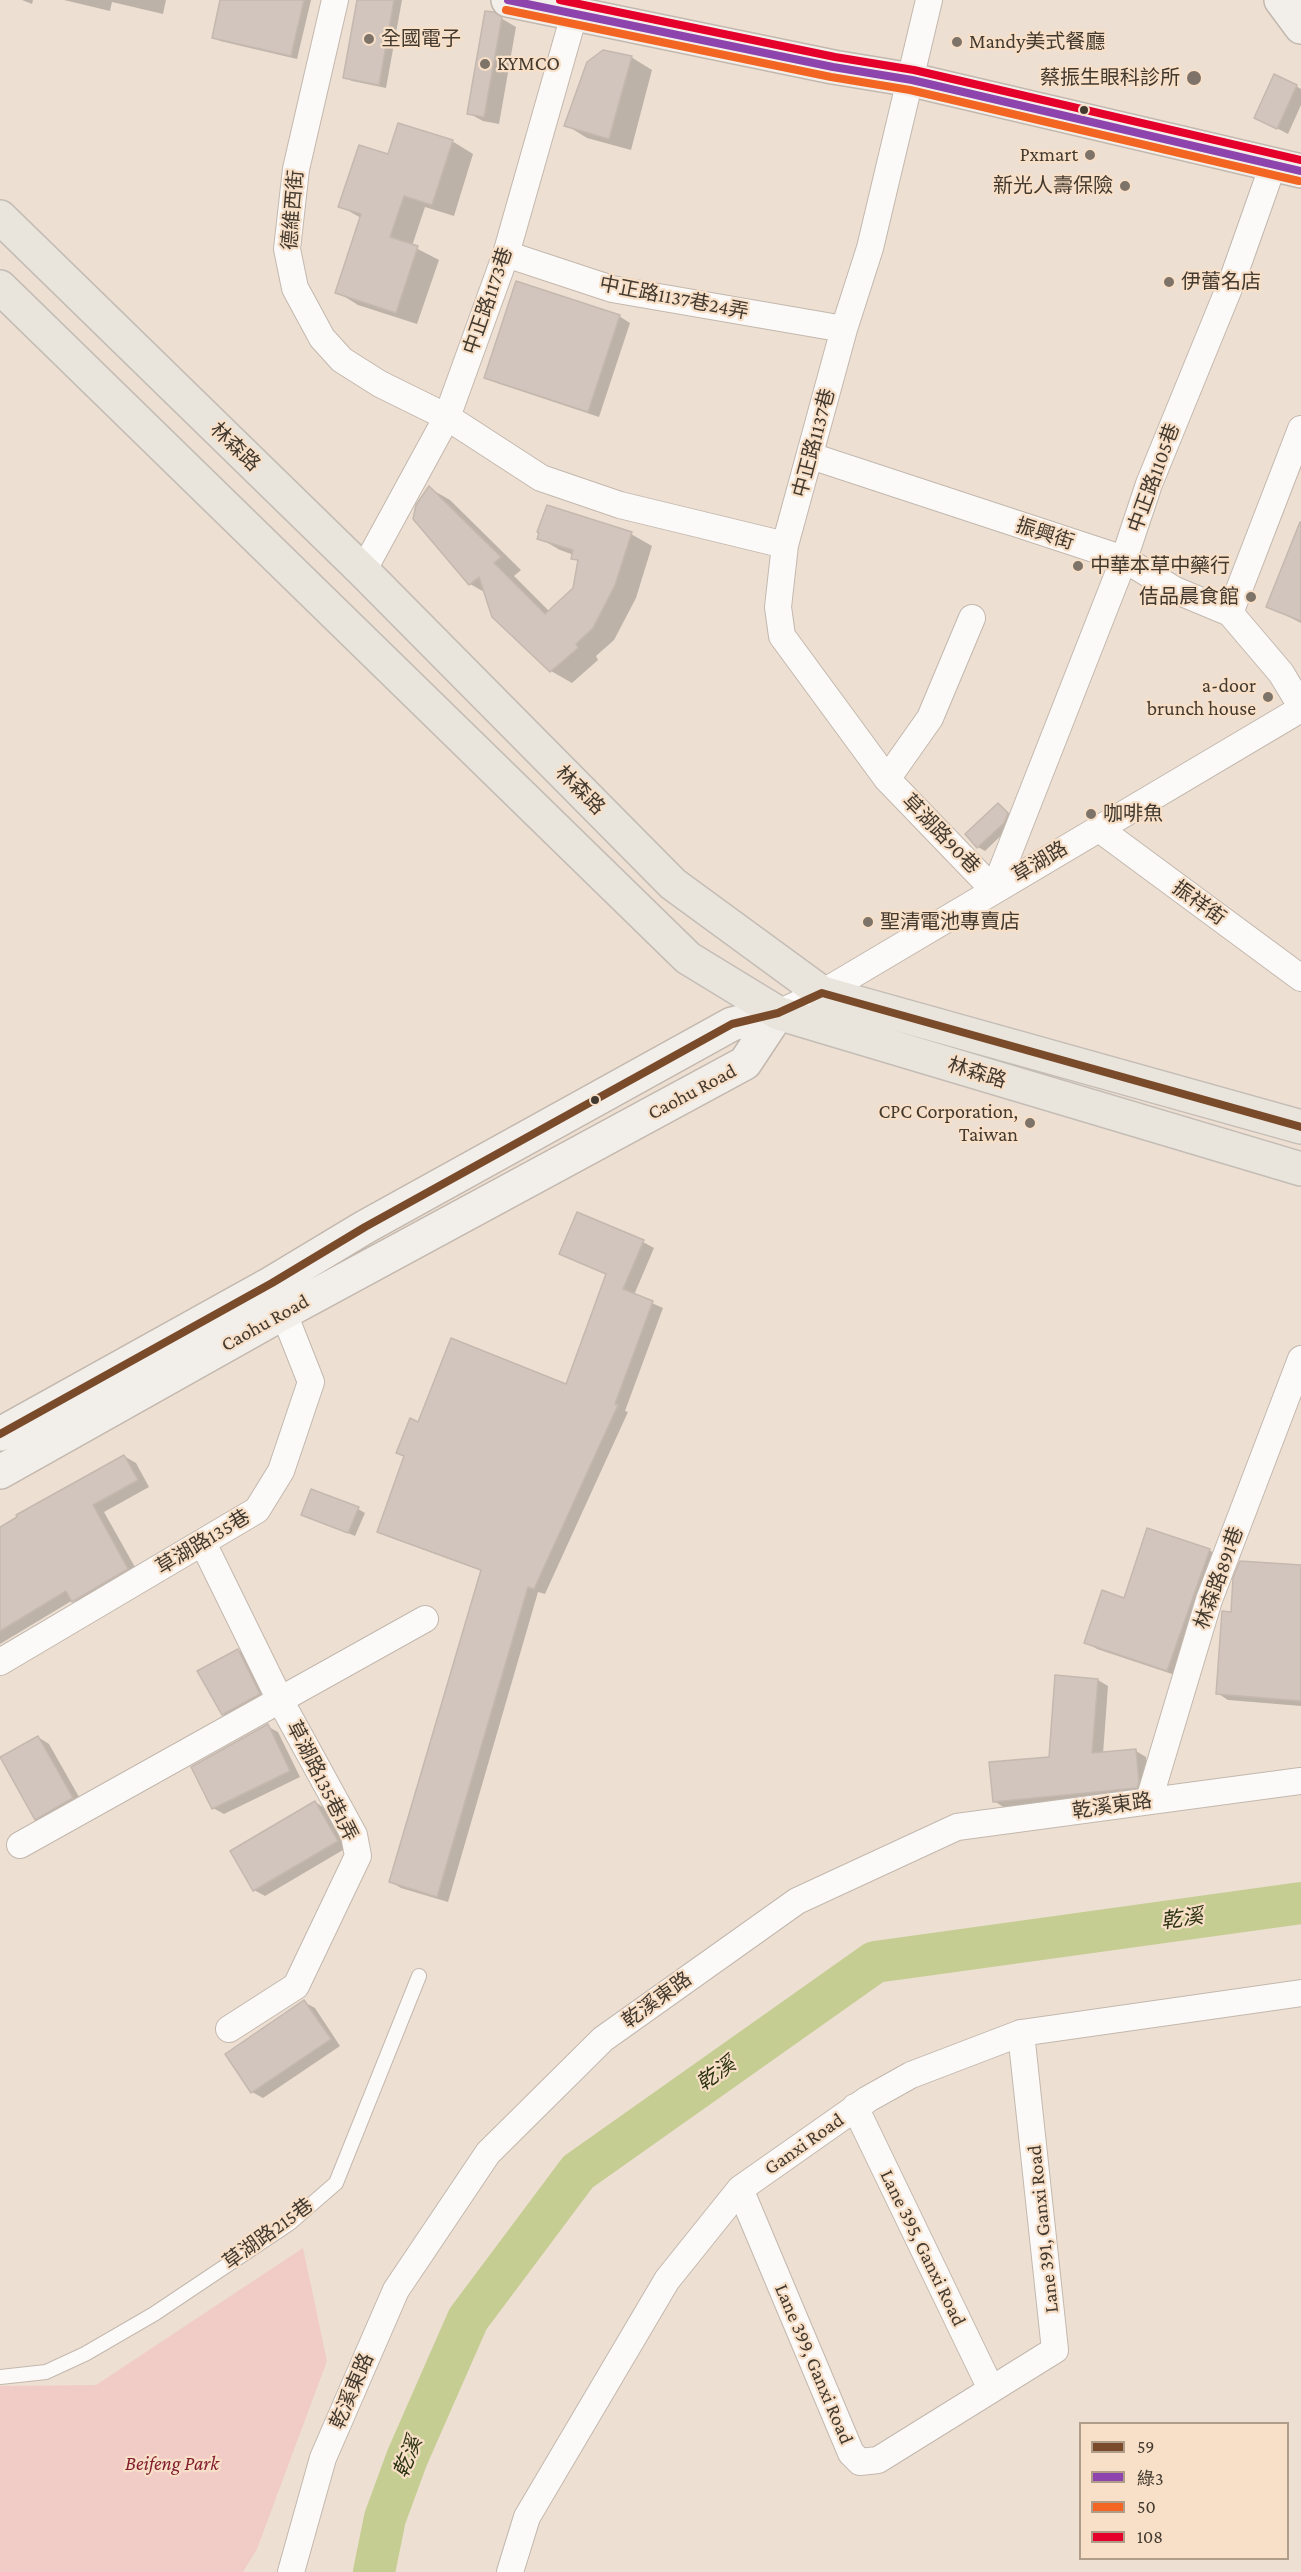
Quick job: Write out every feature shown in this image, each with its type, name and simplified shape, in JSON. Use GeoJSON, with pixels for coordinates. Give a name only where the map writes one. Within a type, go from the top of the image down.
{"type":"FeatureCollection","features":[{"type":"Feature","properties":{"kind":"main road","name":"林森路"},"geometry":{"type":"LineString","coordinates":[[0,217],[363,572],[673,884],[822,993],[1301,1127]]}},
{"type":"Feature","properties":{"kind":"main road","name":"林森路"},"geometry":{"type":"LineString","coordinates":[[0,287],[688,958],[777,1013],[1301,1169]]}},
{"type":"Feature","properties":{"kind":"street","name":"德維西街"},"geometry":{"type":"LineString","coordinates":[[334,0],[296,169],[287,249],[295,288],[322,338],[342,360],[380,384],[447,417],[541,477],[620,506],[785,545]]}},
{"type":"Feature","properties":{"kind":"street"},"geometry":{"type":"LineString","coordinates":[[508,0],[833,67],[912,81],[1287,168]]}},
{"type":"Feature","properties":{"kind":"street","name":"中正路1137巷"},"geometry":{"type":"LineString","coordinates":[[887,779],[782,636],[778,607],[785,545],[844,329],[870,248],[912,81],[929,0]]}},
{"type":"Feature","properties":{"kind":"street"},"geometry":{"type":"LineString","coordinates":[[1281,0],[1301,27]]}},
{"type":"Feature","properties":{"kind":"street","name":"中正路1173巷"},"geometry":{"type":"LineString","coordinates":[[363,572],[447,417],[506,254],[554,8]]}},
{"type":"Feature","properties":{"kind":"street","name":"中正路1105巷"},"geometry":{"type":"LineString","coordinates":[[994,890],[1124,559],[1149,484],[1232,281],[1287,168]]}},
{"type":"Feature","properties":{"kind":"street","name":"中正路1137巷24弄"},"geometry":{"type":"LineString","coordinates":[[506,254],[612,289],[844,329]]}},
{"type":"Feature","properties":{"kind":"street"},"geometry":{"type":"LineString","coordinates":[[1230,613],[1301,429]]}},
{"type":"Feature","properties":{"kind":"street","name":"振興街"},"geometry":{"type":"LineString","coordinates":[[811,456],[1124,559],[1175,590],[1230,613],[1281,673],[1301,707]]}},
{"type":"Feature","properties":{"kind":"street"},"geometry":{"type":"LineString","coordinates":[[887,779],[930,718],[972,618]]}},
{"type":"Feature","properties":{"kind":"street","name":"草湖路"},"geometry":{"type":"LineString","coordinates":[[777,1013],[822,993],[1301,707]]}},
{"type":"Feature","properties":{"kind":"street","name":"草湖路90巷"},"geometry":{"type":"LineString","coordinates":[[887,779],[994,890]]}},
{"type":"Feature","properties":{"kind":"street","name":"振祥街"},"geometry":{"type":"LineString","coordinates":[[1098,828],[1301,978]]}},
{"type":"Feature","properties":{"kind":"street","name":"Caohu Road"},"geometry":{"type":"LineString","coordinates":[[0,1434],[278,1298],[745,1063],[777,1013]]}},
{"type":"Feature","properties":{"kind":"street","name":"Caohu Road"},"geometry":{"type":"LineString","coordinates":[[0,1472],[278,1298]]}},
{"type":"Feature","properties":{"kind":"street","name":"草湖路135巷"},"geometry":{"type":"LineString","coordinates":[[0,1662],[257,1510],[281,1471],[311,1382],[278,1298]]}},
{"type":"Feature","properties":{"kind":"street","name":"林森路891巷"},"geometry":{"type":"LineString","coordinates":[[1149,1800],[1209,1600],[1301,1359]]}},
{"type":"Feature","properties":{"kind":"street","name":"草湖路135巷1弄"},"geometry":{"type":"LineString","coordinates":[[202,1543],[280,1700],[354,1835],[358,1856],[296,1986],[229,2029]]}},
{"type":"Feature","properties":{"kind":"street","name":"草湖路135巷1弄"},"geometry":{"type":"LineString","coordinates":[[21,1845],[425,1619]]}},
{"type":"Feature","properties":{"kind":"street","name":"乾溪東路"},"geometry":{"type":"LineString","coordinates":[[291,2572],[324,2458],[396,2290],[488,2153],[603,2039],[797,1901],[957,1827],[1301,1781]]}},
{"type":"Feature","properties":{"kind":"street","name":"Ganxi Road"},"geometry":{"type":"LineString","coordinates":[[510,2572],[527,2517],[667,2280],[740,2189],[855,2107],[911,2075],[1021,2033],[1301,1993]]}},
{"type":"Feature","properties":{"kind":"street","name":"Lane 391, Ganxi Road"},"geometry":{"type":"LineString","coordinates":[[991,2389],[1051,2353],[1055,2350],[1056,2344],[1021,2033]]}},
{"type":"Feature","properties":{"kind":"street","name":"Lane 395, Ganxi Road"},"geometry":{"type":"LineString","coordinates":[[855,2107],[991,2389]]}},
{"type":"Feature","properties":{"kind":"street","name":"Lane 399, Ganxi Road"},"geometry":{"type":"LineString","coordinates":[[740,2189],[855,2459],[867,2463],[878,2460],[991,2389]]}},
{"type":"Feature","properties":{"kind":"lane","name":"草湖路215巷"},"geometry":{"type":"LineString","coordinates":[[0,2377],[46,2372],[95,2349],[154,2314],[290,2223],[336,2182],[419,1976]]}},
{"type":"Feature","properties":{"kind":"green space","name":"Beifeng Park"},"geometry":{"type":"Polygon","coordinates":[[[303,2248],[327,2361],[257,2549],[243,2572],[0,2572],[0,2386],[96,2385],[303,2248]]]}},
{"type":"Feature","properties":{"kind":"building"},"geometry":{"type":"Polygon","coordinates":[[[220,0],[304,0],[291,56],[212,38],[220,0]]]}},
{"type":"Feature","properties":{"kind":"building","name":"全國電子"},"geometry":{"type":"Polygon","coordinates":[[[357,0],[394,0],[379,85],[343,78],[357,0]]]}},
{"type":"Feature","properties":{"kind":"building","name":"KYMCO"},"geometry":{"type":"Polygon","coordinates":[[[485,11],[494,12],[502,17],[484,117],[467,114],[485,11]]]}},
{"type":"Feature","properties":{"kind":"building"},"geometry":{"type":"Polygon","coordinates":[[[603,50],[632,56],[609,139],[564,126],[587,62],[603,50]]]}},
{"type":"Feature","properties":{"kind":"building"},"geometry":{"type":"Polygon","coordinates":[[[1274,74],[1297,85],[1277,129],[1254,118],[1274,74]]]}},
{"type":"Feature","properties":{"kind":"building"},"geometry":{"type":"Polygon","coordinates":[[[398,123],[453,140],[432,205],[404,196],[390,237],[418,246],[396,313],[335,293],[361,214],[338,207],[359,145],[388,154],[398,123]]]}},
{"type":"Feature","properties":{"kind":"building"},"geometry":{"type":"Polygon","coordinates":[[[516,281],[620,315],[588,412],[484,378],[516,281]]]}},
{"type":"Feature","properties":{"kind":"building"},"geometry":{"type":"Polygon","coordinates":[[[429,486],[501,557],[494,563],[545,614],[573,588],[578,560],[571,559],[573,550],[537,539],[539,533],[537,532],[547,505],[632,532],[615,585],[593,628],[576,644],[578,648],[550,672],[492,617],[479,577],[469,585],[413,519],[416,505],[429,486]]]}},
{"type":"Feature","properties":{"kind":"building"},"geometry":{"type":"Polygon","coordinates":[[[1301,522],[1301,621],[1266,607],[1301,522]]]}},
{"type":"Feature","properties":{"kind":"building"},"geometry":{"type":"Polygon","coordinates":[[[998,803],[1008,813],[1004,823],[977,848],[965,834],[998,803]]]}},
{"type":"Feature","properties":{"kind":"building"},"geometry":{"type":"Polygon","coordinates":[[[577,1212],[644,1240],[623,1289],[653,1301],[615,1404],[618,1405],[534,1589],[528,1587],[437,1897],[389,1882],[481,1570],[377,1532],[404,1456],[396,1453],[410,1418],[418,1422],[451,1338],[566,1384],[606,1274],[559,1254],[577,1212]]]}},
{"type":"Feature","properties":{"kind":"building"},"geometry":{"type":"Polygon","coordinates":[[[124,1455],[138,1480],[93,1505],[128,1569],[72,1602],[66,1591],[0,1631],[0,1527],[17,1517],[16,1515],[124,1455]]]}},
{"type":"Feature","properties":{"kind":"building"},"geometry":{"type":"Polygon","coordinates":[[[311,1489],[359,1507],[348,1533],[301,1515],[311,1489]]]}},
{"type":"Feature","properties":{"kind":"building"},"geometry":{"type":"Polygon","coordinates":[[[1147,1528],[1210,1549],[1167,1671],[1084,1643],[1102,1590],[1124,1598],[1147,1528]]]}},
{"type":"Feature","properties":{"kind":"building"},"geometry":{"type":"Polygon","coordinates":[[[1240,1561],[1301,1565],[1301,1701],[1216,1694],[1222,1611],[1231,1612],[1233,1578],[1240,1561]]]}},
{"type":"Feature","properties":{"kind":"building"},"geometry":{"type":"Polygon","coordinates":[[[238,1649],[260,1694],[222,1715],[197,1671],[238,1649]]]}},
{"type":"Feature","properties":{"kind":"building"},"geometry":{"type":"Polygon","coordinates":[[[1055,1675],[1098,1679],[1092,1753],[1136,1749],[1139,1782],[1137,1788],[993,1802],[989,1762],[1049,1757],[1055,1675]]]}},
{"type":"Feature","properties":{"kind":"building"},"geometry":{"type":"Polygon","coordinates":[[[268,1724],[290,1771],[212,1809],[191,1767],[268,1724]]]}},
{"type":"Feature","properties":{"kind":"building"},"geometry":{"type":"Polygon","coordinates":[[[38,1736],[73,1798],[35,1820],[0,1757],[38,1736]]]}},
{"type":"Feature","properties":{"kind":"building"},"geometry":{"type":"Polygon","coordinates":[[[315,1801],[338,1841],[253,1891],[230,1851],[315,1801]]]}},
{"type":"Feature","properties":{"kind":"building"},"geometry":{"type":"Polygon","coordinates":[[[304,2000],[331,2039],[251,2093],[225,2054],[304,2000]]]}},
{"type":"Feature","properties":{"kind":"waterway","name":"乾溪"},"geometry":{"type":"LineString","coordinates":[[374,2572],[385,2518],[407,2458],[468,2319],[578,2172],[875,1962],[1301,1903]]}},
{"type":"Feature","properties":{"kind":"transit line","name":"綠3"},"geometry":{"type":"LineString","coordinates":[[508,0],[833,67],[912,80],[1301,171]]}},
{"type":"Feature","properties":{"kind":"transit line","name":"108"},"geometry":{"type":"LineString","coordinates":[[560,0],[835,57],[914,70],[1301,160]]}},
{"type":"Feature","properties":{"kind":"transit line","name":"50"},"geometry":{"type":"LineString","coordinates":[[506,10],[831,77],[910,90],[1299,181]]}},
{"type":"Feature","properties":{"kind":"transit line","name":"59"},"geometry":{"type":"LineString","coordinates":[[0,1434],[272,1283],[365,1227],[732,1024],[778,1013],[822,993],[1301,1127]]}},
{"type":"Feature","properties":{"kind":"place","name":"全國電子"},"geometry":{"type":"Point","coordinates":[369,39]}},
{"type":"Feature","properties":{"kind":"place","name":"Mandy美式餐廳"},"geometry":{"type":"Point","coordinates":[957,42]}},
{"type":"Feature","properties":{"kind":"place","name":"KYMCO"},"geometry":{"type":"Point","coordinates":[485,64]}},
{"type":"Feature","properties":{"kind":"place","name":"蔡振生眼科診所"},"geometry":{"type":"Point","coordinates":[1194,78]}},
{"type":"Feature","properties":{"kind":"place","name":"Pxmart"},"geometry":{"type":"Point","coordinates":[1090,155]}},
{"type":"Feature","properties":{"kind":"place","name":"新光人壽保險"},"geometry":{"type":"Point","coordinates":[1125,186]}},
{"type":"Feature","properties":{"kind":"place","name":"伊蕾名店"},"geometry":{"type":"Point","coordinates":[1169,282]}},
{"type":"Feature","properties":{"kind":"place","name":"中華本草中藥行"},"geometry":{"type":"Point","coordinates":[1078,566]}},
{"type":"Feature","properties":{"kind":"place","name":"佶品晨食館"},"geometry":{"type":"Point","coordinates":[1251,597]}},
{"type":"Feature","properties":{"kind":"place","name":"a-door brunch house"},"geometry":{"type":"Point","coordinates":[1268,697]}},
{"type":"Feature","properties":{"kind":"place","name":"咖啡魚"},"geometry":{"type":"Point","coordinates":[1091,814]}},
{"type":"Feature","properties":{"kind":"place","name":"聖清電池專賣店"},"geometry":{"type":"Point","coordinates":[868,922]}},
{"type":"Feature","properties":{"kind":"place","name":"CPC Corporation, Taiwan"},"geometry":{"type":"Point","coordinates":[1030,1123]}}]}
